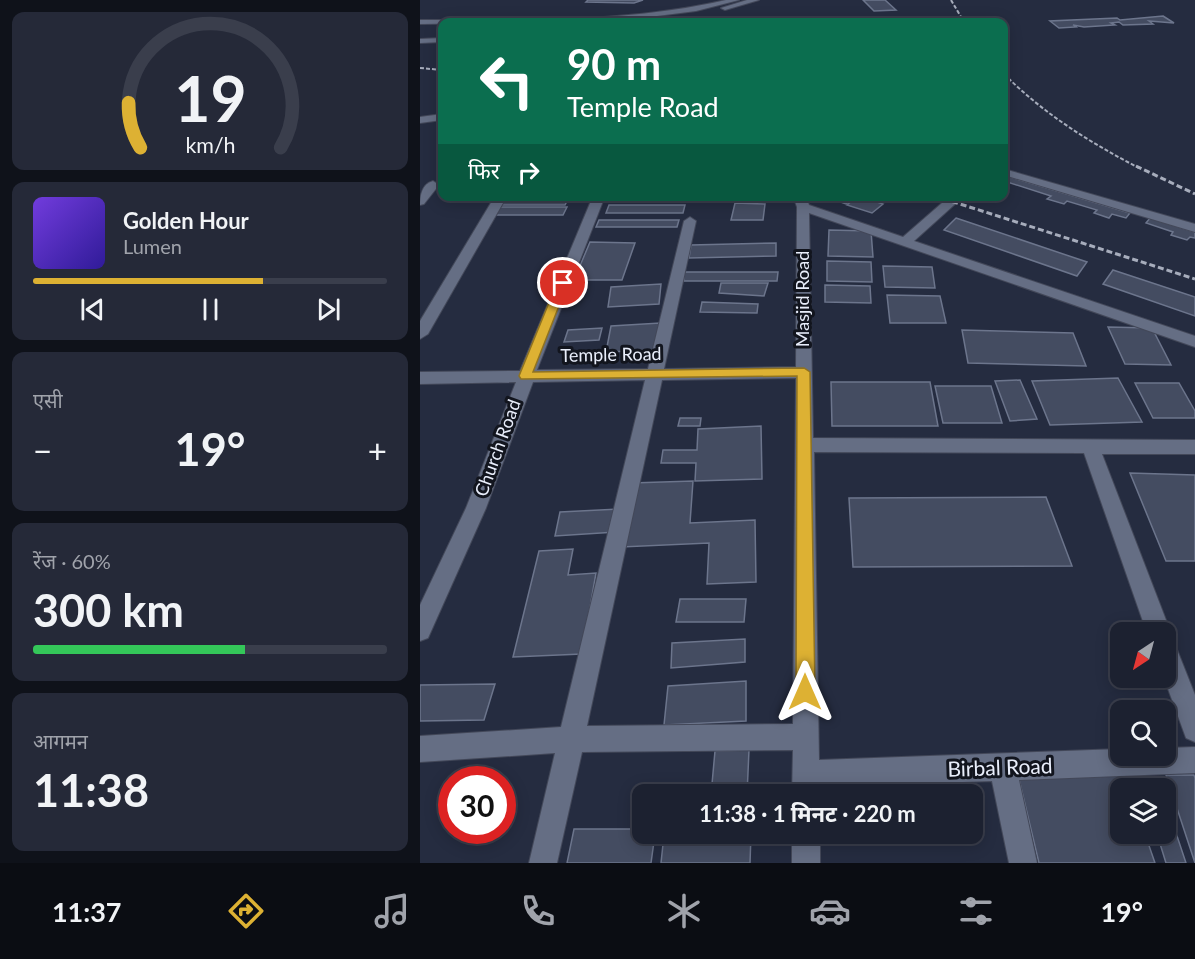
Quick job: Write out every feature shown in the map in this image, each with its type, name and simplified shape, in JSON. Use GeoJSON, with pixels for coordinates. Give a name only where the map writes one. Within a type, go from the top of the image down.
{"type":"FeatureCollection","features":[{"type":"Feature","properties":{"kind":"street"},"geometry":{"type":"LineString","coordinates":[[616,18],[687,10],[735,0]]}},
{"type":"Feature","properties":{"kind":"street"},"geometry":{"type":"LineString","coordinates":[[650,18],[707,11],[755,0]]}},
{"type":"Feature","properties":{"kind":"street"},"geometry":{"type":"LineString","coordinates":[[420,24],[438,24]]}},
{"type":"Feature","properties":{"kind":"street"},"geometry":{"type":"LineString","coordinates":[[420,24],[438,26]]}},
{"type":"Feature","properties":{"kind":"street"},"geometry":{"type":"LineString","coordinates":[[420,41],[438,40]]}},
{"type":"Feature","properties":{"kind":"street"},"geometry":{"type":"LineString","coordinates":[[420,120],[438,118]]}},
{"type":"Feature","properties":{"kind":"street"},"geometry":{"type":"LineString","coordinates":[[1009,174],[1195,228]]}},
{"type":"Feature","properties":{"kind":"street"},"geometry":{"type":"LineString","coordinates":[[420,201],[433,185]]}},
{"type":"Feature","properties":{"kind":"street"},"geometry":{"type":"LineString","coordinates":[[420,334],[498,201]]}},
{"type":"Feature","properties":{"kind":"street","name":"Church Road"},"geometry":{"type":"LineString","coordinates":[[420,630],[476,508],[525,376],[597,201]]}},
{"type":"Feature","properties":{"kind":"street"},"geometry":{"type":"LineString","coordinates":[[801,201],[905,242],[1195,342]]}},
{"type":"Feature","properties":{"kind":"street","name":"Masjid Road"},"geometry":{"type":"LineString","coordinates":[[801,201],[806,784]]}},
{"type":"Feature","properties":{"kind":"street"},"geometry":{"type":"LineString","coordinates":[[905,242],[952,201]]}},
{"type":"Feature","properties":{"kind":"street"},"geometry":{"type":"LineString","coordinates":[[543,863],[690,221]]}},
{"type":"Feature","properties":{"kind":"street","name":"Temple Road"},"geometry":{"type":"LineString","coordinates":[[420,378],[804,372]]}},
{"type":"Feature","properties":{"kind":"street"},"geometry":{"type":"LineString","coordinates":[[804,445],[1195,447]]}},
{"type":"Feature","properties":{"kind":"street"},"geometry":{"type":"LineString","coordinates":[[1090,445],[1155,622]]}},
{"type":"Feature","properties":{"kind":"street"},"geometry":{"type":"LineString","coordinates":[[1176,677],[1195,729]]}},
{"type":"Feature","properties":{"kind":"street"},"geometry":{"type":"LineString","coordinates":[[420,749],[570,739],[806,737]]}},
{"type":"Feature","properties":{"kind":"street","name":"Birbal Road"},"geometry":{"type":"LineString","coordinates":[[806,784],[1003,768],[1195,760]]}},
{"type":"Feature","properties":{"kind":"street"},"geometry":{"type":"LineString","coordinates":[[1003,768],[1023,863]]}},
{"type":"Feature","properties":{"kind":"street"},"geometry":{"type":"LineString","coordinates":[[806,844],[806,863]]}},
{"type":"Feature","properties":{"kind":"building"},"geometry":{"type":"Polygon","coordinates":[[[588,0],[643,0],[634,3],[586,2],[588,0]]]}},
{"type":"Feature","properties":{"kind":"building"},"geometry":{"type":"Polygon","coordinates":[[[863,0],[885,0],[896,10],[874,11],[863,0]]]}},
{"type":"Feature","properties":{"kind":"building"},"geometry":{"type":"Polygon","coordinates":[[[1163,16],[1174,23],[1149,21],[1153,24],[1123,25],[1119,22],[1111,23],[1115,25],[1084,27],[1073,25],[1076,27],[1059,28],[1050,21],[1117,18],[1120,20],[1163,16]]]}},
{"type":"Feature","properties":{"kind":"building"},"geometry":{"type":"Polygon","coordinates":[[[1008,176],[1130,213],[1126,218],[1112,214],[1109,218],[1094,213],[1097,210],[1067,201],[1064,204],[1047,199],[1051,196],[1008,182],[1008,176]]]}},
{"type":"Feature","properties":{"kind":"building"},"geometry":{"type":"Polygon","coordinates":[[[502,201],[567,201],[565,205],[499,205],[502,201]]]}},
{"type":"Feature","properties":{"kind":"building"},"geometry":{"type":"Polygon","coordinates":[[[852,201],[874,201],[883,204],[872,213],[847,205],[852,201]]]}},
{"type":"Feature","properties":{"kind":"building"},"geometry":{"type":"Polygon","coordinates":[[[735,203],[765,204],[763,220],[731,220],[735,203]]]}},
{"type":"Feature","properties":{"kind":"building"},"geometry":{"type":"Polygon","coordinates":[[[609,205],[685,205],[683,213],[606,213],[609,205]]]}},
{"type":"Feature","properties":{"kind":"building"},"geometry":{"type":"Polygon","coordinates":[[[500,207],[567,207],[563,215],[495,215],[500,207]]]}},
{"type":"Feature","properties":{"kind":"building"},"geometry":{"type":"Polygon","coordinates":[[[956,218],[1087,262],[1077,276],[944,230],[956,218]]]}},
{"type":"Feature","properties":{"kind":"building"},"geometry":{"type":"Polygon","coordinates":[[[1150,218],[1195,232],[1195,238],[1190,237],[1187,240],[1171,235],[1173,232],[1146,223],[1150,218]]]}},
{"type":"Feature","properties":{"kind":"building"},"geometry":{"type":"Polygon","coordinates":[[[599,220],[679,220],[677,227],[596,227],[599,220]]]}},
{"type":"Feature","properties":{"kind":"building"},"geometry":{"type":"Polygon","coordinates":[[[829,230],[871,231],[873,257],[828,256],[829,230]]]}},
{"type":"Feature","properties":{"kind":"building"},"geometry":{"type":"Polygon","coordinates":[[[590,242],[635,243],[622,280],[574,280],[590,242]]]}},
{"type":"Feature","properties":{"kind":"building"},"geometry":{"type":"Polygon","coordinates":[[[776,243],[776,256],[689,258],[691,245],[776,243]]]}},
{"type":"Feature","properties":{"kind":"building"},"geometry":{"type":"Polygon","coordinates":[[[827,261],[871,262],[872,282],[827,281],[827,261]]]}},
{"type":"Feature","properties":{"kind":"building"},"geometry":{"type":"Polygon","coordinates":[[[883,266],[932,267],[935,288],[885,287],[883,266]]]}},
{"type":"Feature","properties":{"kind":"building"},"geometry":{"type":"Polygon","coordinates":[[[1113,270],[1195,297],[1195,316],[1103,284],[1113,270]]]}},
{"type":"Feature","properties":{"kind":"building"},"geometry":{"type":"Polygon","coordinates":[[[683,272],[778,272],[777,281],[684,281],[683,272]]]}},
{"type":"Feature","properties":{"kind":"building"},"geometry":{"type":"Polygon","coordinates":[[[721,283],[768,283],[764,296],[719,293],[721,283]]]}},
{"type":"Feature","properties":{"kind":"building"},"geometry":{"type":"Polygon","coordinates":[[[661,284],[659,304],[608,307],[611,287],[661,284]]]}},
{"type":"Feature","properties":{"kind":"building"},"geometry":{"type":"Polygon","coordinates":[[[825,285],[870,286],[871,303],[825,302],[825,285]]]}},
{"type":"Feature","properties":{"kind":"building"},"geometry":{"type":"Polygon","coordinates":[[[887,295],[940,296],[946,323],[890,323],[887,295]]]}},
{"type":"Feature","properties":{"kind":"building"},"geometry":{"type":"Polygon","coordinates":[[[702,302],[758,304],[757,313],[700,312],[702,302]]]}},
{"type":"Feature","properties":{"kind":"building"},"geometry":{"type":"Polygon","coordinates":[[[660,323],[658,350],[606,352],[611,326],[660,323]]]}},
{"type":"Feature","properties":{"kind":"building"},"geometry":{"type":"Polygon","coordinates":[[[1108,327],[1152,328],[1171,365],[1125,364],[1108,327]]]}},
{"type":"Feature","properties":{"kind":"building"},"geometry":{"type":"Polygon","coordinates":[[[602,328],[599,340],[564,342],[568,330],[602,328]]]}},
{"type":"Feature","properties":{"kind":"building"},"geometry":{"type":"Polygon","coordinates":[[[962,330],[1073,333],[1086,366],[968,363],[962,330]]]}},
{"type":"Feature","properties":{"kind":"building"},"geometry":{"type":"Polygon","coordinates":[[[1118,378],[1142,422],[1050,425],[1032,381],[1118,378]]]}},
{"type":"Feature","properties":{"kind":"building"},"geometry":{"type":"Polygon","coordinates":[[[1020,380],[1037,419],[1010,421],[995,381],[1020,380]]]}},
{"type":"Feature","properties":{"kind":"building"},"geometry":{"type":"Polygon","coordinates":[[[831,382],[930,382],[938,426],[832,426],[831,382]]]}},
{"type":"Feature","properties":{"kind":"building"},"geometry":{"type":"Polygon","coordinates":[[[1135,383],[1179,383],[1195,411],[1195,418],[1153,418],[1135,383]]]}},
{"type":"Feature","properties":{"kind":"building"},"geometry":{"type":"Polygon","coordinates":[[[935,386],[991,386],[1002,423],[943,423],[935,386]]]}},
{"type":"Feature","properties":{"kind":"building"},"geometry":{"type":"Polygon","coordinates":[[[680,418],[701,418],[700,426],[678,426],[680,418]]]}},
{"type":"Feature","properties":{"kind":"building"},"geometry":{"type":"Polygon","coordinates":[[[761,426],[762,479],[695,481],[696,463],[661,463],[663,450],[697,450],[698,429],[761,426]]]}},
{"type":"Feature","properties":{"kind":"building"},"geometry":{"type":"Polygon","coordinates":[[[1130,473],[1195,475],[1195,561],[1166,561],[1130,473]]]}},
{"type":"Feature","properties":{"kind":"building"},"geometry":{"type":"Polygon","coordinates":[[[693,481],[690,523],[755,520],[756,582],[707,584],[709,543],[621,547],[631,483],[693,481]]]}},
{"type":"Feature","properties":{"kind":"building"},"geometry":{"type":"Polygon","coordinates":[[[1046,497],[1072,566],[853,567],[849,498],[1046,497]]]}},
{"type":"Feature","properties":{"kind":"building"},"geometry":{"type":"Polygon","coordinates":[[[619,509],[616,532],[555,536],[560,512],[619,509]]]}},
{"type":"Feature","properties":{"kind":"building"},"geometry":{"type":"Polygon","coordinates":[[[573,549],[568,575],[596,573],[582,654],[513,657],[539,551],[573,549]]]}},
{"type":"Feature","properties":{"kind":"building"},"geometry":{"type":"Polygon","coordinates":[[[680,599],[746,599],[744,622],[676,622],[680,599]]]}},
{"type":"Feature","properties":{"kind":"building"},"geometry":{"type":"Polygon","coordinates":[[[745,639],[745,662],[671,668],[672,643],[745,639]]]}},
{"type":"Feature","properties":{"kind":"building"},"geometry":{"type":"Polygon","coordinates":[[[746,681],[746,721],[664,725],[668,686],[746,681]]]}},
{"type":"Feature","properties":{"kind":"building"},"geometry":{"type":"Polygon","coordinates":[[[495,684],[484,720],[420,721],[420,685],[495,684]]]}},
{"type":"Feature","properties":{"kind":"building"},"geometry":{"type":"Polygon","coordinates":[[[749,750],[747,784],[712,784],[715,751],[749,750]]]}},
{"type":"Feature","properties":{"kind":"building"},"geometry":{"type":"Polygon","coordinates":[[[1125,772],[1127,778],[1110,778],[1110,844],[1148,844],[1155,863],[1039,863],[1018,775],[1125,772]]]}},
{"type":"Feature","properties":{"kind":"building"},"geometry":{"type":"Polygon","coordinates":[[[1166,775],[1194,775],[1195,778],[1195,863],[1176,805],[1176,778],[1167,778],[1166,775]]]}},
{"type":"Feature","properties":{"kind":"building"},"geometry":{"type":"Polygon","coordinates":[[[574,829],[632,829],[632,844],[654,844],[651,863],[567,863],[574,829]]]}},
{"type":"Feature","properties":{"kind":"building"},"geometry":{"type":"Polygon","coordinates":[[[1176,833],[1186,863],[1166,863],[1160,844],[1176,844],[1176,833]]]}},
{"type":"Feature","properties":{"kind":"building"},"geometry":{"type":"Polygon","coordinates":[[[663,844],[751,844],[750,863],[661,863],[663,844]]]}},
{"type":"Feature","properties":{"kind":"railway"},"geometry":{"type":"LineString","coordinates":[[951,0],[962,18]]}},
{"type":"Feature","properties":{"kind":"railway"},"geometry":{"type":"LineString","coordinates":[[420,68],[438,70]]}},
{"type":"Feature","properties":{"kind":"railway"},"geometry":{"type":"LineString","coordinates":[[1008,78],[1035,102],[1068,126],[1139,168]]}},
{"type":"Feature","properties":{"kind":"railway"},"geometry":{"type":"LineString","coordinates":[[1136,166],[1195,194]]}},
{"type":"Feature","properties":{"kind":"railway"},"geometry":{"type":"LineString","coordinates":[[951,201],[1195,279]]}},
{"type":"Feature","properties":{"kind":"route"},"geometry":{"type":"LineString","coordinates":[[563,283],[525,376],[804,372],[805,692]]}}]}
